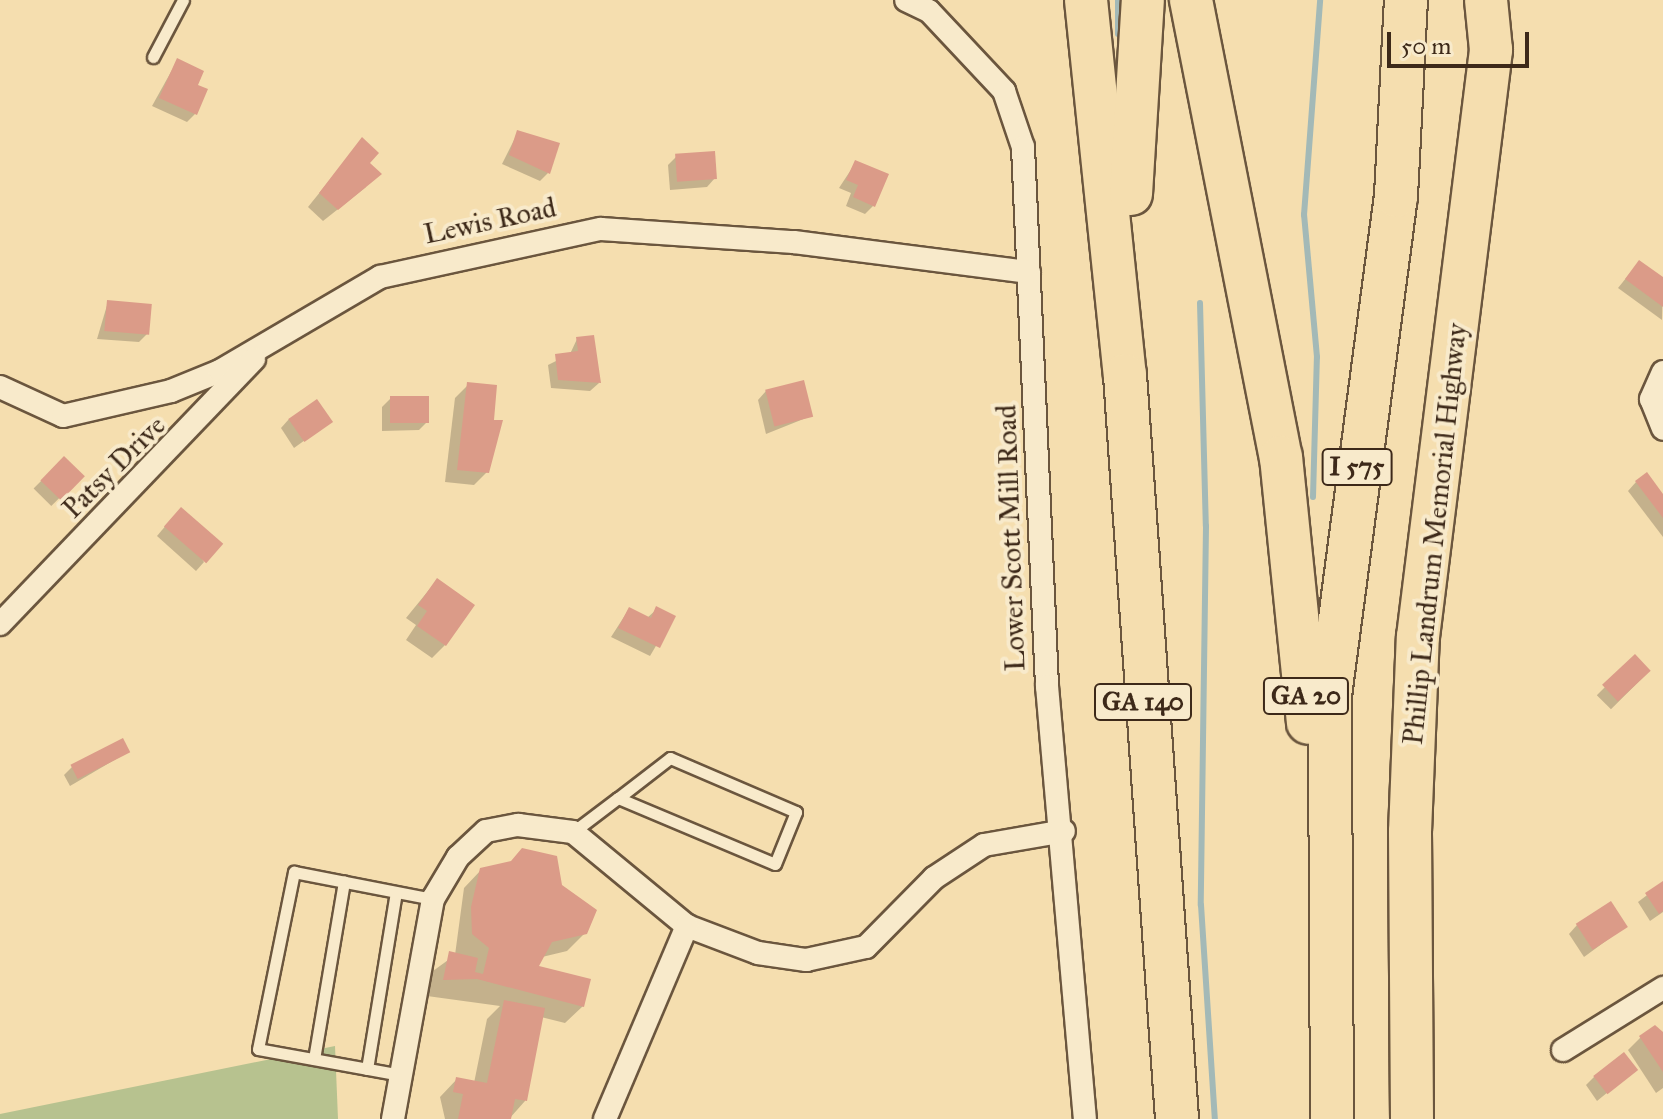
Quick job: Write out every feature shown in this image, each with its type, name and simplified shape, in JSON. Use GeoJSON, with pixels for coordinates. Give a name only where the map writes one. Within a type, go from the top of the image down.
{"type":"FeatureCollection","features":[{"type":"Feature","properties":{"kind":"highway"},"geometry":{"type":"LineString","coordinates":[[1086,0],[1125,375]]}},
{"type":"Feature","properties":{"kind":"highway","name":"GA 140"},"geometry":{"type":"LineString","coordinates":[[1143,0],[1125,375],[1177,1119]]}},
{"type":"Feature","properties":{"kind":"highway","name":"GA 20"},"geometry":{"type":"LineString","coordinates":[[1191,0],[1281,457],[1331,935]]}},
{"type":"Feature","properties":{"kind":"highway","name":"I 575"},"geometry":{"type":"LineString","coordinates":[[1332,1119],[1330,695],[1396,196],[1406,0]]}},
{"type":"Feature","properties":{"kind":"highway","name":"Phillip Landrum Memorial Highway"},"geometry":{"type":"LineString","coordinates":[[1412,1119],[1410,832],[1418,637],[1491,50],[1486,0]]}},
{"type":"Feature","properties":{"kind":"highway"},"geometry":{"type":"LineString","coordinates":[[1491,50],[1500,0]]}},
{"type":"Feature","properties":{"kind":"street","name":"Lower Scott Mill Road"},"geometry":{"type":"LineString","coordinates":[[906,0],[929,11],[1004,91],[1023,147],[1047,686],[1064,831],[1085,1119]]}},
{"type":"Feature","properties":{"kind":"street","name":"Lewis Road"},"geometry":{"type":"LineString","coordinates":[[0,387],[63,416],[171,391],[265,346],[380,277],[601,229],[794,242],[1029,272]]}},
{"type":"Feature","properties":{"kind":"street","name":"Patsy Drive"},"geometry":{"type":"LineString","coordinates":[[0,624],[194,430],[265,346]]}},
{"type":"Feature","properties":{"kind":"street"},"geometry":{"type":"LineString","coordinates":[[1662,375],[1651,399],[1663,429]]}},
{"type":"Feature","properties":{"kind":"street"},"geometry":{"type":"LineString","coordinates":[[393,1119],[433,899],[458,857],[486,831],[518,825],[573,832],[687,926],[783,958],[847,955],[887,931],[959,858],[1012,835],[1064,831]]}},
{"type":"Feature","properties":{"kind":"street"},"geometry":{"type":"LineString","coordinates":[[605,1119],[687,926]]}},
{"type":"Feature","properties":{"kind":"street"},"geometry":{"type":"LineString","coordinates":[[1563,1050],[1663,988]]}},
{"type":"Feature","properties":{"kind":"lane"},"geometry":{"type":"LineString","coordinates":[[153,57],[183,0]]}},
{"type":"Feature","properties":{"kind":"lane"},"geometry":{"type":"LineString","coordinates":[[573,832],[670,758],[796,812],[775,864],[618,798]]}},
{"type":"Feature","properties":{"kind":"lane"},"geometry":{"type":"LineString","coordinates":[[401,1075],[258,1049],[294,872],[433,899]]}},
{"type":"Feature","properties":{"kind":"lane"},"geometry":{"type":"LineString","coordinates":[[314,1059],[344,882]]}},
{"type":"Feature","properties":{"kind":"lane"},"geometry":{"type":"LineString","coordinates":[[367,1069],[396,892]]}},
{"type":"Feature","properties":{"kind":"green space"},"geometry":{"type":"Polygon","coordinates":[[[335,1046],[338,1119],[0,1119],[0,1114],[335,1046]]]}},
{"type":"Feature","properties":{"kind":"building"},"geometry":{"type":"Polygon","coordinates":[[[177,58],[204,71],[198,85],[208,89],[197,115],[159,98],[177,58]]]}},
{"type":"Feature","properties":{"kind":"building"},"geometry":{"type":"Polygon","coordinates":[[[517,130],[560,143],[550,174],[509,155],[517,130]]]}},
{"type":"Feature","properties":{"kind":"building"},"geometry":{"type":"Polygon","coordinates":[[[362,137],[379,153],[370,163],[382,174],[338,210],[319,193],[362,137]]]}},
{"type":"Feature","properties":{"kind":"building"},"geometry":{"type":"Polygon","coordinates":[[[715,151],[717,179],[677,182],[675,154],[715,151]]]}},
{"type":"Feature","properties":{"kind":"building"},"geometry":{"type":"Polygon","coordinates":[[[855,160],[889,174],[875,207],[853,197],[858,185],[846,180],[855,160]]]}},
{"type":"Feature","properties":{"kind":"building"},"geometry":{"type":"Polygon","coordinates":[[[1639,260],[1663,277],[1663,307],[1625,279],[1639,260]]]}},
{"type":"Feature","properties":{"kind":"building"},"geometry":{"type":"Polygon","coordinates":[[[107,300],[152,304],[149,335],[104,331],[107,300]]]}},
{"type":"Feature","properties":{"kind":"building"},"geometry":{"type":"Polygon","coordinates":[[[594,335],[601,383],[558,380],[555,354],[578,351],[576,337],[594,335]]]}},
{"type":"Feature","properties":{"kind":"building"},"geometry":{"type":"Polygon","coordinates":[[[804,380],[813,417],[774,427],[765,390],[804,380]]]}},
{"type":"Feature","properties":{"kind":"building"},"geometry":{"type":"Polygon","coordinates":[[[467,382],[497,385],[494,420],[503,420],[489,473],[457,470],[467,382]]]}},
{"type":"Feature","properties":{"kind":"building"},"geometry":{"type":"Polygon","coordinates":[[[390,396],[429,396],[429,423],[390,423],[390,396]]]}},
{"type":"Feature","properties":{"kind":"building"},"geometry":{"type":"Polygon","coordinates":[[[317,399],[333,422],[304,442],[288,419],[317,399]]]}},
{"type":"Feature","properties":{"kind":"building"},"geometry":{"type":"Polygon","coordinates":[[[64,456],[85,476],[61,501],[40,480],[64,456]]]}},
{"type":"Feature","properties":{"kind":"building"},"geometry":{"type":"Polygon","coordinates":[[[1647,472],[1663,494],[1663,518],[1635,481],[1647,472]]]}},
{"type":"Feature","properties":{"kind":"building"},"geometry":{"type":"Polygon","coordinates":[[[181,507],[223,544],[206,563],[164,527],[181,507]]]}},
{"type":"Feature","properties":{"kind":"building"},"geometry":{"type":"Polygon","coordinates":[[[437,578],[475,605],[446,646],[417,626],[427,611],[418,605],[437,578]]]}},
{"type":"Feature","properties":{"kind":"building"},"geometry":{"type":"Polygon","coordinates":[[[656,606],[676,616],[660,648],[618,628],[629,607],[651,618],[656,606]]]}},
{"type":"Feature","properties":{"kind":"building"},"geometry":{"type":"Polygon","coordinates":[[[1635,654],[1651,671],[1618,702],[1602,685],[1635,654]]]}},
{"type":"Feature","properties":{"kind":"building"},"geometry":{"type":"Polygon","coordinates":[[[123,738],[130,752],[78,779],[70,765],[123,738]]]}},
{"type":"Feature","properties":{"kind":"building"},"geometry":{"type":"Polygon","coordinates":[[[522,848],[557,856],[562,885],[597,910],[587,934],[552,942],[539,966],[591,979],[584,1007],[477,979],[443,980],[449,951],[478,958],[475,972],[483,974],[489,948],[472,934],[471,907],[480,868],[511,861],[522,848]]]}},
{"type":"Feature","properties":{"kind":"building"},"geometry":{"type":"Polygon","coordinates":[[[1663,881],[1663,911],[1659,914],[1645,893],[1663,881]]]}},
{"type":"Feature","properties":{"kind":"building"},"geometry":{"type":"Polygon","coordinates":[[[1611,901],[1628,927],[1593,950],[1576,924],[1611,901]]]}},
{"type":"Feature","properties":{"kind":"building"},"geometry":{"type":"Polygon","coordinates":[[[504,1000],[545,1008],[527,1101],[515,1099],[511,1119],[458,1119],[463,1094],[453,1092],[456,1077],[487,1083],[504,1000]]]}},
{"type":"Feature","properties":{"kind":"building"},"geometry":{"type":"Polygon","coordinates":[[[1655,1025],[1663,1032],[1663,1072],[1639,1036],[1655,1025]]]}},
{"type":"Feature","properties":{"kind":"building"},"geometry":{"type":"Polygon","coordinates":[[[1624,1052],[1638,1070],[1607,1094],[1593,1076],[1624,1052]]]}},
{"type":"Feature","properties":{"kind":"waterway"},"geometry":{"type":"LineString","coordinates":[[1118,0],[1118,34]]}},
{"type":"Feature","properties":{"kind":"waterway"},"geometry":{"type":"LineString","coordinates":[[1313,497],[1317,357],[1304,215],[1320,0]]}},
{"type":"Feature","properties":{"kind":"waterway"},"geometry":{"type":"LineString","coordinates":[[1200,303],[1206,526],[1201,905],[1215,1119]]}}]}
